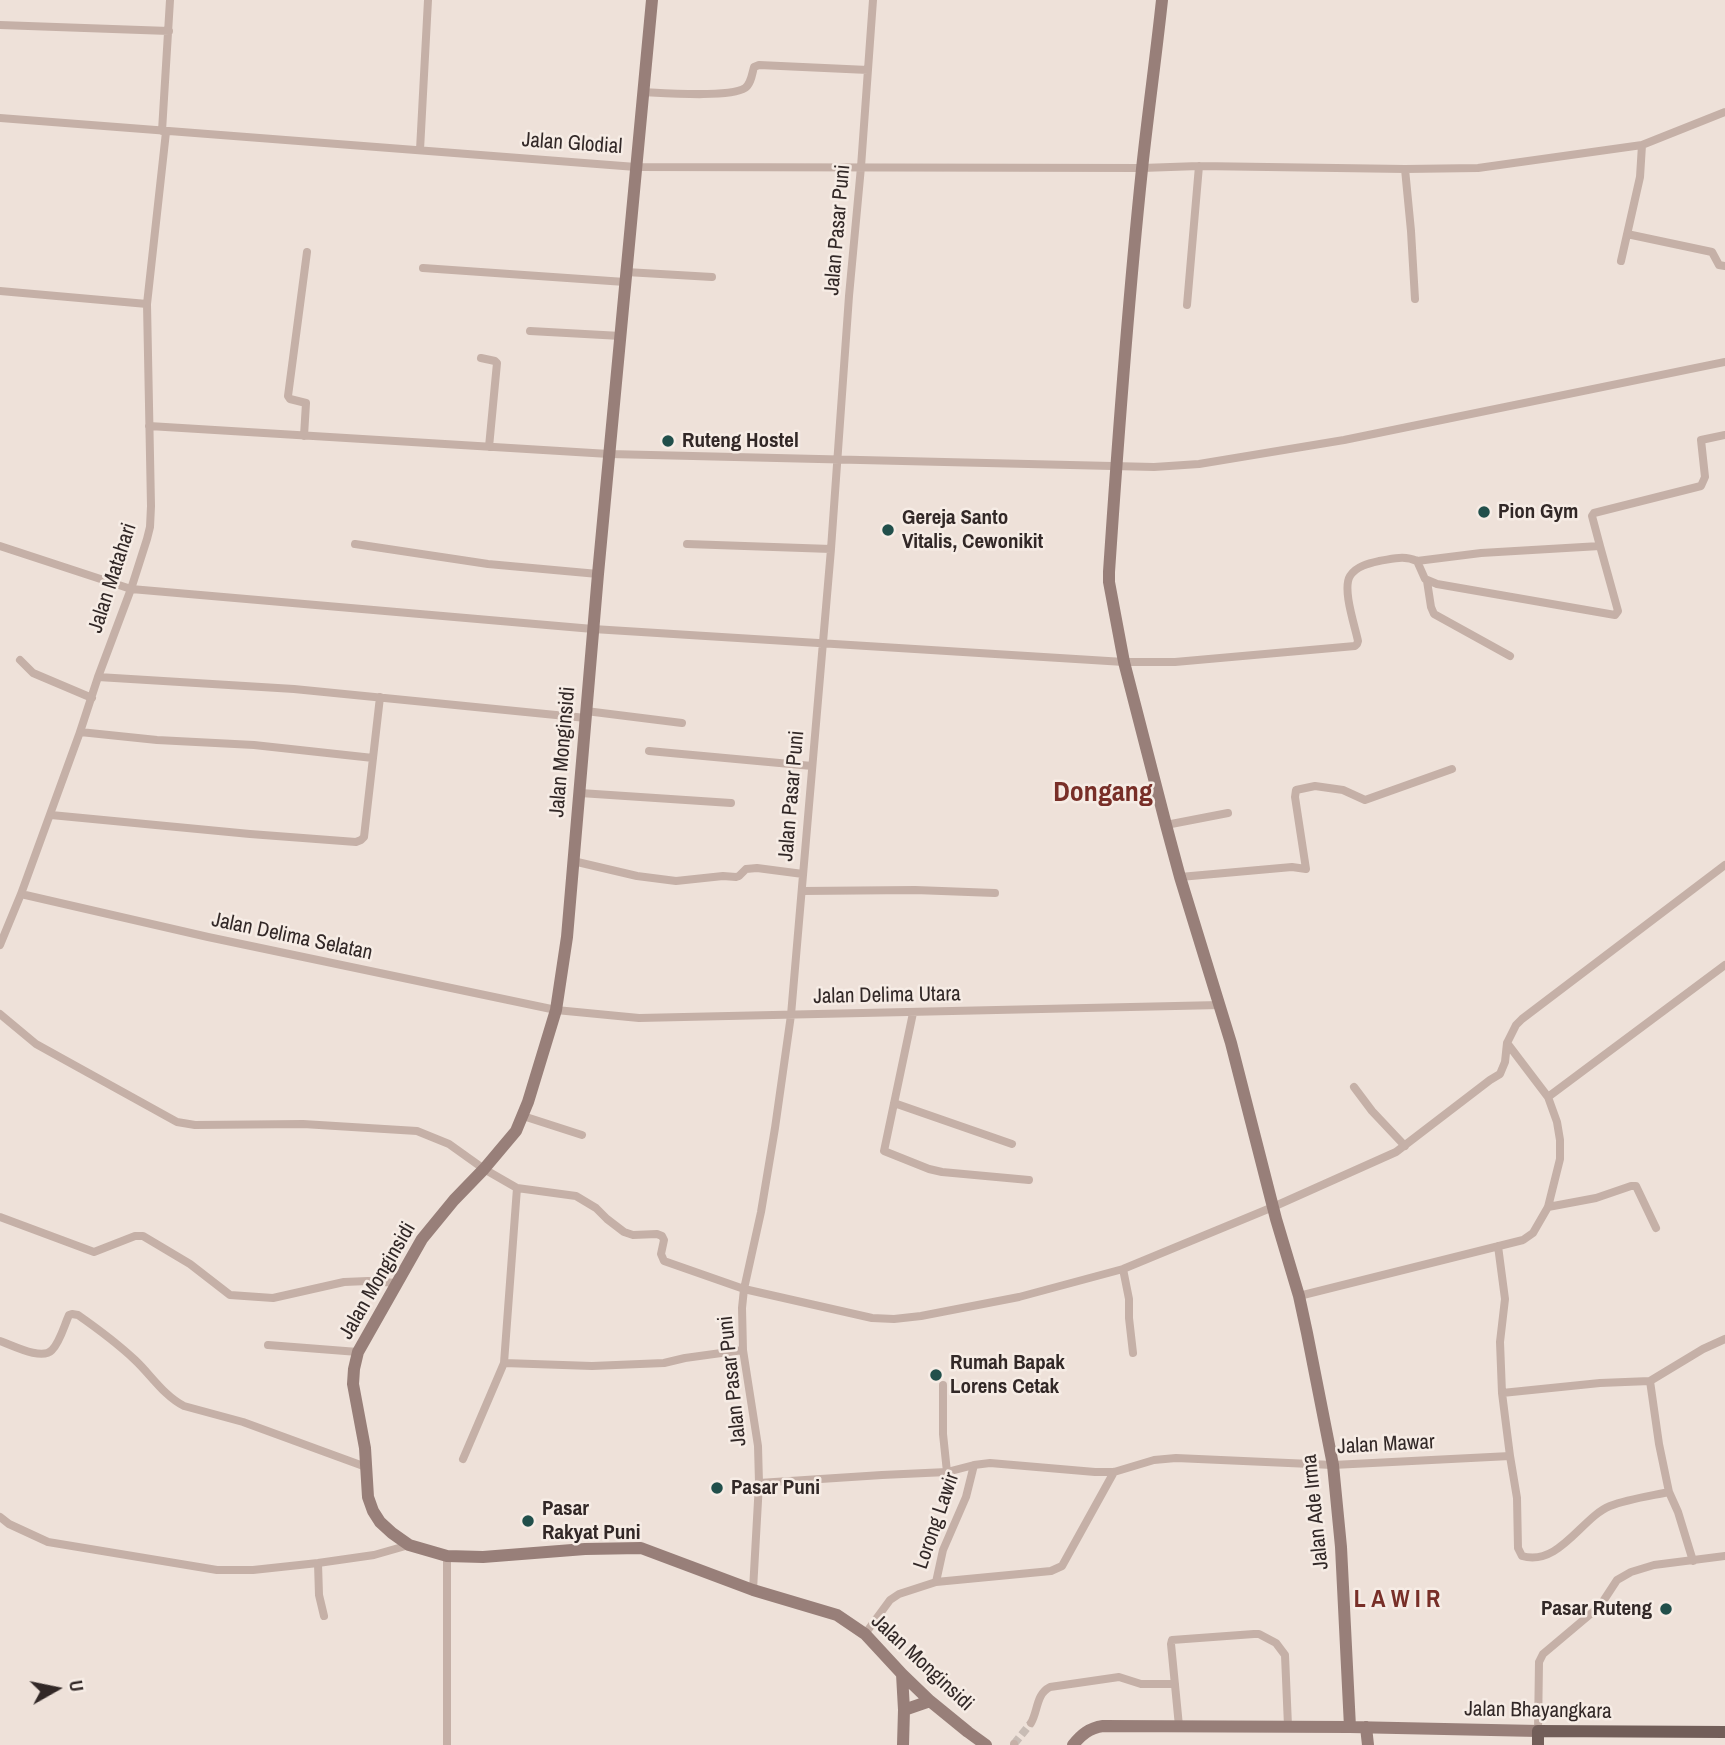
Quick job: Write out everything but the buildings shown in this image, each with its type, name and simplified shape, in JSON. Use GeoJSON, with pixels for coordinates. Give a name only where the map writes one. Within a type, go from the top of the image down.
{"type":"FeatureCollection","features":[{"type":"Feature","properties":{"kind":"main road","name":"Jalan Bhayangkara"},"geometry":{"type":"LineString","coordinates":[[1538,1731],[1703,1738],[1725,1732]]}},
{"type":"Feature","properties":{"kind":"main road"},"geometry":{"type":"LineString","coordinates":[[1538,1731],[1538,1745]]}},
{"type":"Feature","properties":{"kind":"street","name":"Jalan Matahari"},"geometry":{"type":"LineString","coordinates":[[0,945],[51,815],[131,589],[150,527],[147,304],[164,131],[170,0]]}},
{"type":"Feature","properties":{"kind":"street"},"geometry":{"type":"LineString","coordinates":[[420,150],[429,0]]}},
{"type":"Feature","properties":{"kind":"street","name":"Jalan Monginsidi"},"geometry":{"type":"LineString","coordinates":[[652,0],[567,937],[556,1010],[523,1116],[509,1141],[422,1239],[358,1352],[354,1384],[365,1448],[368,1497],[380,1522],[392,1533],[409,1545],[447,1556],[483,1557],[586,1549],[641,1548],[753,1590],[837,1615],[865,1634],[930,1701],[986,1745]]}},
{"type":"Feature","properties":{"kind":"street","name":"Jalan Pasar Puni"},"geometry":{"type":"LineString","coordinates":[[753,1590],[759,1483],[758,1446],[743,1350],[742,1308],[761,1212],[791,1015],[831,549],[873,0]]}},
{"type":"Feature","properties":{"kind":"street","name":"Jalan Ade Irma"},"geometry":{"type":"LineString","coordinates":[[1162,0],[1142,168],[1109,572],[1124,662],[1166,825],[1231,1043],[1299,1296],[1333,1465],[1350,1727]]}},
{"type":"Feature","properties":{"kind":"street"},"geometry":{"type":"LineString","coordinates":[[0,25],[169,31]]}},
{"type":"Feature","properties":{"kind":"street"},"geometry":{"type":"LineString","coordinates":[[643,92],[704,94],[741,90],[748,85],[754,67],[759,65],[868,71]]}},
{"type":"Feature","properties":{"kind":"street","name":"Jalan Glodial"},"geometry":{"type":"LineString","coordinates":[[0,118],[636,167],[1199,166],[1405,169],[1478,168],[1642,145],[1725,113]]}},
{"type":"Feature","properties":{"kind":"street"},"geometry":{"type":"LineString","coordinates":[[1621,261],[1640,177],[1642,145]]}},
{"type":"Feature","properties":{"kind":"street"},"geometry":{"type":"LineString","coordinates":[[1187,305],[1199,166]]}},
{"type":"Feature","properties":{"kind":"street"},"geometry":{"type":"LineString","coordinates":[[1405,169],[1415,299]]}},
{"type":"Feature","properties":{"kind":"street"},"geometry":{"type":"LineString","coordinates":[[1627,234],[1714,253],[1719,265],[1725,266]]}},
{"type":"Feature","properties":{"kind":"street"},"geometry":{"type":"LineString","coordinates":[[304,436],[306,403],[290,398],[288,394],[307,252]]}},
{"type":"Feature","properties":{"kind":"street"},"geometry":{"type":"LineString","coordinates":[[423,268],[626,277],[712,277]]}},
{"type":"Feature","properties":{"kind":"street"},"geometry":{"type":"LineString","coordinates":[[0,291],[147,304]]}},
{"type":"Feature","properties":{"kind":"street"},"geometry":{"type":"LineString","coordinates":[[530,331],[621,335]]}},
{"type":"Feature","properties":{"kind":"street"},"geometry":{"type":"LineString","coordinates":[[481,358],[497,363],[489,447]]}},
{"type":"Feature","properties":{"kind":"street"},"geometry":{"type":"LineString","coordinates":[[149,426],[609,454],[1154,467],[1199,464],[1344,440],[1725,362]]}},
{"type":"Feature","properties":{"kind":"street"},"geometry":{"type":"LineString","coordinates":[[1427,581],[1615,615],[1618,611],[1592,516],[1594,513],[1701,486],[1705,477],[1701,440],[1725,435]]}},
{"type":"Feature","properties":{"kind":"street"},"geometry":{"type":"LineString","coordinates":[[355,544],[499,565],[598,574]]}},
{"type":"Feature","properties":{"kind":"street"},"geometry":{"type":"LineString","coordinates":[[687,544],[831,549]]}},
{"type":"Feature","properties":{"kind":"street"},"geometry":{"type":"LineString","coordinates":[[0,546],[131,589],[593,629],[1124,662],[1175,662],[1355,646],[1358,641],[1348,583],[1351,574],[1367,564],[1400,557],[1418,561],[1481,553],[1600,546]]}},
{"type":"Feature","properties":{"kind":"street"},"geometry":{"type":"LineString","coordinates":[[1418,561],[1427,581],[1430,607],[1434,614],[1510,656]]}},
{"type":"Feature","properties":{"kind":"street"},"geometry":{"type":"LineString","coordinates":[[20,660],[33,673],[92,698]]}},
{"type":"Feature","properties":{"kind":"street"},"geometry":{"type":"LineString","coordinates":[[98,677],[294,690],[682,723]]}},
{"type":"Feature","properties":{"kind":"street"},"geometry":{"type":"LineString","coordinates":[[51,815],[356,842],[364,836],[380,697]]}},
{"type":"Feature","properties":{"kind":"street"},"geometry":{"type":"LineString","coordinates":[[80,732],[157,740],[254,745],[373,758]]}},
{"type":"Feature","properties":{"kind":"street"},"geometry":{"type":"LineString","coordinates":[[649,751],[812,765]]}},
{"type":"Feature","properties":{"kind":"street"},"geometry":{"type":"LineString","coordinates":[[1180,877],[1294,867],[1306,869],[1296,790],[1315,786],[1343,790],[1365,800],[1452,769]]}},
{"type":"Feature","properties":{"kind":"street"},"geometry":{"type":"LineString","coordinates":[[580,793],[731,803]]}},
{"type":"Feature","properties":{"kind":"street"},"geometry":{"type":"LineString","coordinates":[[1166,825],[1227,813]]}},
{"type":"Feature","properties":{"kind":"street"},"geometry":{"type":"LineString","coordinates":[[573,861],[637,876],[676,881],[736,877],[746,869],[757,868],[803,874]]}},
{"type":"Feature","properties":{"kind":"street"},"geometry":{"type":"LineString","coordinates":[[0,1014],[36,1044],[177,1122],[195,1125],[303,1124],[417,1131],[449,1144],[517,1188],[576,1196],[596,1208],[624,1233],[662,1236],[664,1240],[661,1254],[664,1261],[744,1289],[872,1318],[921,1317],[1019,1297],[1123,1269],[1273,1207],[1396,1152],[1500,1074],[1505,1062],[1507,1043],[1522,1019],[1725,865]]}},
{"type":"Feature","properties":{"kind":"street"},"geometry":{"type":"LineString","coordinates":[[802,891],[915,890],[995,893]]}},
{"type":"Feature","properties":{"kind":"street","name":"Jalan Delima Selatan"},"geometry":{"type":"LineString","coordinates":[[21,894],[208,937],[556,1010]]}},
{"type":"Feature","properties":{"kind":"street"},"geometry":{"type":"LineString","coordinates":[[1548,1097],[1725,965]]}},
{"type":"Feature","properties":{"kind":"street","name":"Jalan Delima Utara"},"geometry":{"type":"LineString","coordinates":[[556,1010],[639,1018],[1220,1005]]}},
{"type":"Feature","properties":{"kind":"street"},"geometry":{"type":"LineString","coordinates":[[913,1013],[885,1152],[942,1172],[1030,1180]]}},
{"type":"Feature","properties":{"kind":"street"},"geometry":{"type":"LineString","coordinates":[[1299,1296],[1499,1246],[1529,1237],[1540,1224],[1548,1207],[1560,1159],[1557,1122],[1548,1097],[1507,1043]]}},
{"type":"Feature","properties":{"kind":"street"},"geometry":{"type":"LineString","coordinates":[[1354,1087],[1405,1146]]}},
{"type":"Feature","properties":{"kind":"street"},"geometry":{"type":"LineString","coordinates":[[894,1103],[1013,1144]]}},
{"type":"Feature","properties":{"kind":"street"},"geometry":{"type":"LineString","coordinates":[[523,1116],[582,1135]]}},
{"type":"Feature","properties":{"kind":"street"},"geometry":{"type":"LineString","coordinates":[[1548,1207],[1596,1198],[1636,1186],[1656,1228]]}},
{"type":"Feature","properties":{"kind":"street"},"geometry":{"type":"LineString","coordinates":[[463,1459],[504,1363],[517,1188]]}},
{"type":"Feature","properties":{"kind":"street"},"geometry":{"type":"LineString","coordinates":[[0,1217],[94,1251],[135,1236],[143,1236],[190,1264],[230,1295],[274,1298],[344,1282],[397,1283]]}},
{"type":"Feature","properties":{"kind":"street"},"geometry":{"type":"LineString","coordinates":[[1499,1246],[1505,1299],[1500,1342],[1502,1393],[1517,1499],[1518,1548],[1522,1556],[1539,1557],[1561,1547],[1597,1513],[1611,1506],[1669,1492]]}},
{"type":"Feature","properties":{"kind":"street"},"geometry":{"type":"LineString","coordinates":[[1123,1269],[1130,1304],[1133,1353]]}},
{"type":"Feature","properties":{"kind":"street"},"geometry":{"type":"LineString","coordinates":[[0,1341],[34,1354],[50,1353],[69,1315],[78,1315],[110,1337],[175,1401],[184,1406],[243,1422],[366,1467]]}},
{"type":"Feature","properties":{"kind":"street"},"geometry":{"type":"LineString","coordinates":[[1502,1393],[1650,1381],[1725,1339]]}},
{"type":"Feature","properties":{"kind":"street"},"geometry":{"type":"LineString","coordinates":[[268,1345],[358,1352]]}},
{"type":"Feature","properties":{"kind":"street"},"geometry":{"type":"LineString","coordinates":[[504,1363],[592,1366],[664,1363],[743,1350]]}},
{"type":"Feature","properties":{"kind":"street"},"geometry":{"type":"LineString","coordinates":[[1650,1381],[1669,1492],[1693,1561]]}},
{"type":"Feature","properties":{"kind":"street"},"geometry":{"type":"LineString","coordinates":[[943,1385],[943,1434],[947,1472]]}},
{"type":"Feature","properties":{"kind":"street","name":"Jalan Mawar"},"geometry":{"type":"LineString","coordinates":[[759,1483],[947,1472],[990,1463],[1114,1472],[1154,1460],[1176,1458],[1333,1465],[1510,1456]]}},
{"type":"Feature","properties":{"kind":"street","name":"Lorong Lawir"},"geometry":{"type":"LineString","coordinates":[[865,1634],[890,1600],[936,1582],[943,1550],[966,1497],[974,1465]]}},
{"type":"Feature","properties":{"kind":"street"},"geometry":{"type":"LineString","coordinates":[[936,1582],[1059,1568],[1114,1472]]}},
{"type":"Feature","properties":{"kind":"street"},"geometry":{"type":"LineString","coordinates":[[0,1517],[48,1542],[217,1570],[253,1570],[318,1563],[381,1553],[409,1545]]}},
{"type":"Feature","properties":{"kind":"street"},"geometry":{"type":"LineString","coordinates":[[447,1556],[447,1745]]}},
{"type":"Feature","properties":{"kind":"street"},"geometry":{"type":"LineString","coordinates":[[1538,1731],[1538,1667],[1544,1654],[1600,1606],[1617,1580],[1631,1572],[1654,1565],[1725,1556]]}},
{"type":"Feature","properties":{"kind":"street"},"geometry":{"type":"LineString","coordinates":[[318,1563],[319,1595],[324,1616]]}},
{"type":"Feature","properties":{"kind":"street"},"geometry":{"type":"LineString","coordinates":[[1179,1726],[1172,1640],[1259,1634],[1276,1643],[1285,1655],[1288,1726]]}},
{"type":"Feature","properties":{"kind":"street"},"geometry":{"type":"LineString","coordinates":[[902,1674],[903,1745]]}},
{"type":"Feature","properties":{"kind":"street"},"geometry":{"type":"LineString","coordinates":[[1031,1723],[1041,1693],[1049,1686],[1119,1677],[1141,1684],[1175,1684]]}},
{"type":"Feature","properties":{"kind":"street"},"geometry":{"type":"LineString","coordinates":[[904,1710],[930,1701]]}},
{"type":"Feature","properties":{"kind":"street","name":"Jalan Bhayangkara"},"geometry":{"type":"LineString","coordinates":[[1073,1745],[1089,1729],[1096,1727],[1288,1726],[1538,1731]]}},
{"type":"Feature","properties":{"kind":"street"},"geometry":{"type":"LineString","coordinates":[[1366,1727],[1368,1745]]}},
{"type":"Feature","properties":{"kind":"tunnel"},"geometry":{"type":"LineString","coordinates":[[1014,1744],[1031,1723]]}},
{"type":"Feature","properties":{"kind":"place","name":"Ruteng Hostel"},"geometry":{"type":"Point","coordinates":[668,441]}},
{"type":"Feature","properties":{"kind":"place","name":"Pion Gym"},"geometry":{"type":"Point","coordinates":[1484,512]}},
{"type":"Feature","properties":{"kind":"place","name":"Gereja Santo Vitalis, Cewonikit"},"geometry":{"type":"Point","coordinates":[888,530]}},
{"type":"Feature","properties":{"kind":"place","name":"Rumah Bapak Lorens Cetak"},"geometry":{"type":"Point","coordinates":[936,1375]}},
{"type":"Feature","properties":{"kind":"place","name":"Pasar Puni"},"geometry":{"type":"Point","coordinates":[717,1488]}},
{"type":"Feature","properties":{"kind":"place","name":"Pasar Rakyat Puni"},"geometry":{"type":"Point","coordinates":[528,1521]}},
{"type":"Feature","properties":{"kind":"place","name":"Pasar Ruteng"},"geometry":{"type":"Point","coordinates":[1666,1609]}},
{"type":"Feature","properties":{"kind":"district","name":"Dongang"},"geometry":{"type":"Point","coordinates":[1103,793]}},
{"type":"Feature","properties":{"kind":"district","name":"L A W I R"},"geometry":{"type":"Point","coordinates":[1397,1601]}}]}
